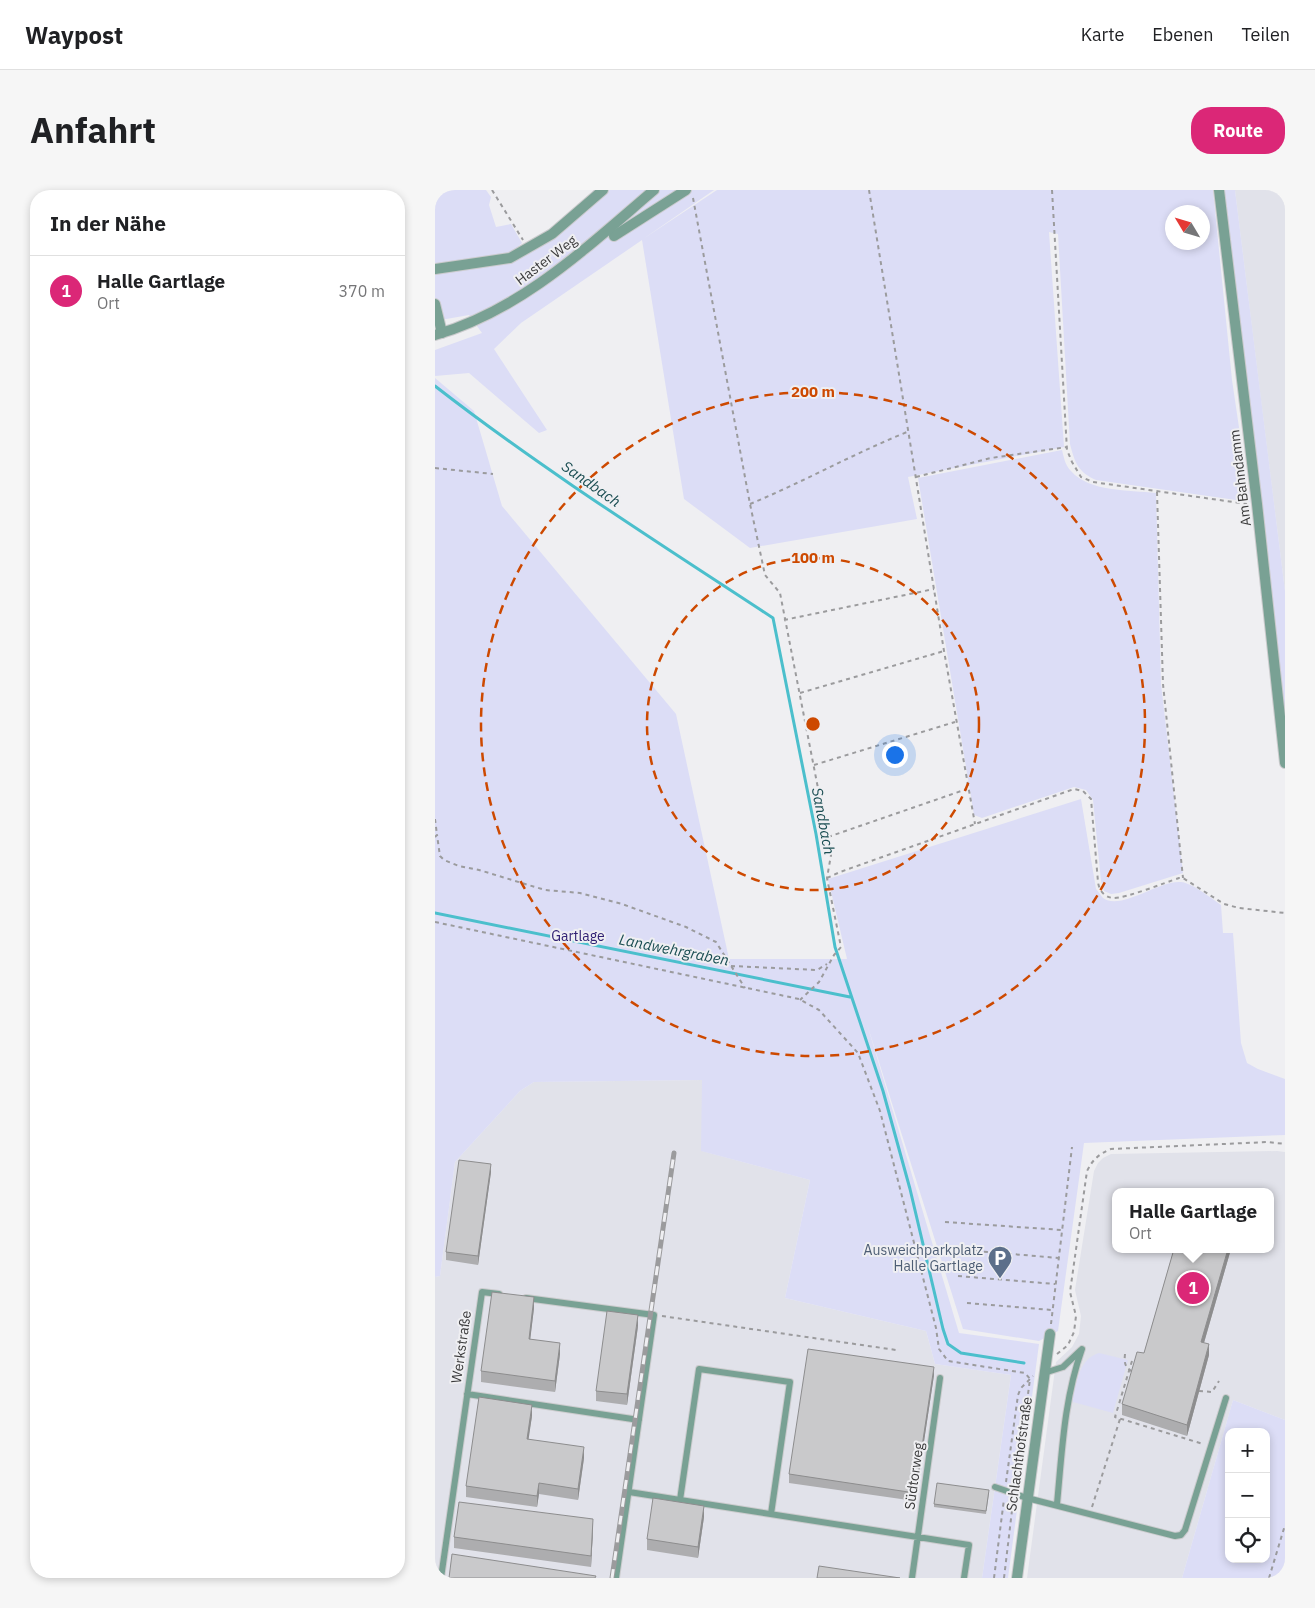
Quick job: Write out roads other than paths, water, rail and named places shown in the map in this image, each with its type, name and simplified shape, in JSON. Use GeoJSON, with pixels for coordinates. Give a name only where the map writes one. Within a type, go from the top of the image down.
{"type":"FeatureCollection","features":[{"type":"Feature","properties":{"kind":"street","name":"Haster Weg"},"geometry":{"type":"LineString","coordinates":[[435,269],[510,258],[552,234],[603,190]]}},
{"type":"Feature","properties":{"kind":"street","name":"Haster Weg"},"geometry":{"type":"LineString","coordinates":[[435,304],[439,334],[481,317],[525,294],[565,266],[654,190]]}},
{"type":"Feature","properties":{"kind":"street"},"geometry":{"type":"LineString","coordinates":[[614,236],[686,190]]}},
{"type":"Feature","properties":{"kind":"street","name":"Am Bahndamm"},"geometry":{"type":"LineString","coordinates":[[1219,190],[1257,504],[1285,763]]}},
{"type":"Feature","properties":{"kind":"street","name":"Schlachthofstraße"},"geometry":{"type":"LineString","coordinates":[[1017,1578],[1050,1334]]}},
{"type":"Feature","properties":{"kind":"lane","name":"Werkstraße"},"geometry":{"type":"LineString","coordinates":[[441,1578],[482,1292],[502,1294]]}},
{"type":"Feature","properties":{"kind":"lane"},"geometry":{"type":"LineString","coordinates":[[521,1297],[655,1315],[616,1578]]}},
{"type":"Feature","properties":{"kind":"lane"},"geometry":{"type":"LineString","coordinates":[[1045,1369],[1063,1367],[1081,1349],[1073,1374],[1068,1400],[1057,1504]]}},
{"type":"Feature","properties":{"kind":"lane"},"geometry":{"type":"LineString","coordinates":[[680,1500],[699,1369],[790,1382],[771,1514]]}},
{"type":"Feature","properties":{"kind":"lane","name":"Südtorweg"},"geometry":{"type":"LineString","coordinates":[[912,1578],[940,1378]]}},
{"type":"Feature","properties":{"kind":"lane"},"geometry":{"type":"LineString","coordinates":[[467,1394],[639,1420]]}},
{"type":"Feature","properties":{"kind":"lane"},"geometry":{"type":"LineString","coordinates":[[995,1487],[1027,1498],[1057,1504],[1175,1536],[1181,1535],[1185,1530],[1226,1398]]}},
{"type":"Feature","properties":{"kind":"lane"},"geometry":{"type":"LineString","coordinates":[[629,1492],[969,1545],[964,1578]]}},
{"type":"Feature","properties":{"kind":"lane"},"geometry":{"type":"LineString","coordinates":[[445,1556],[454,1557]]}},
{"type":"Feature","properties":{"kind":"waterway","name":"Sandbach"},"geometry":{"type":"LineString","coordinates":[[435,386],[559,477],[773,618],[816,834],[835,947],[883,1091],[910,1189],[948,1344],[961,1353],[1024,1363]]}},
{"type":"Feature","properties":{"kind":"waterway","name":"Landwehrgraben"},"geometry":{"type":"LineString","coordinates":[[435,913],[850,997]]}},
{"type":"Feature","properties":{"kind":"railway"},"geometry":{"type":"LineString","coordinates":[[612,1578],[674,1153]]}},
{"type":"Feature","properties":{"kind":"place","name":"Ausweichparkplatz Halle Gartlage"},"geometry":{"type":"Point","coordinates":[1000,1279]}},
{"type":"Feature","properties":{"kind":"place","name":"Halle Gartlage"},"geometry":{"type":"Point","coordinates":[1193,1288]}},
{"type":"Feature","properties":{"kind":"park label","name":"Gartlage"},"geometry":{"type":"Point","coordinates":[578,936]}}]}
